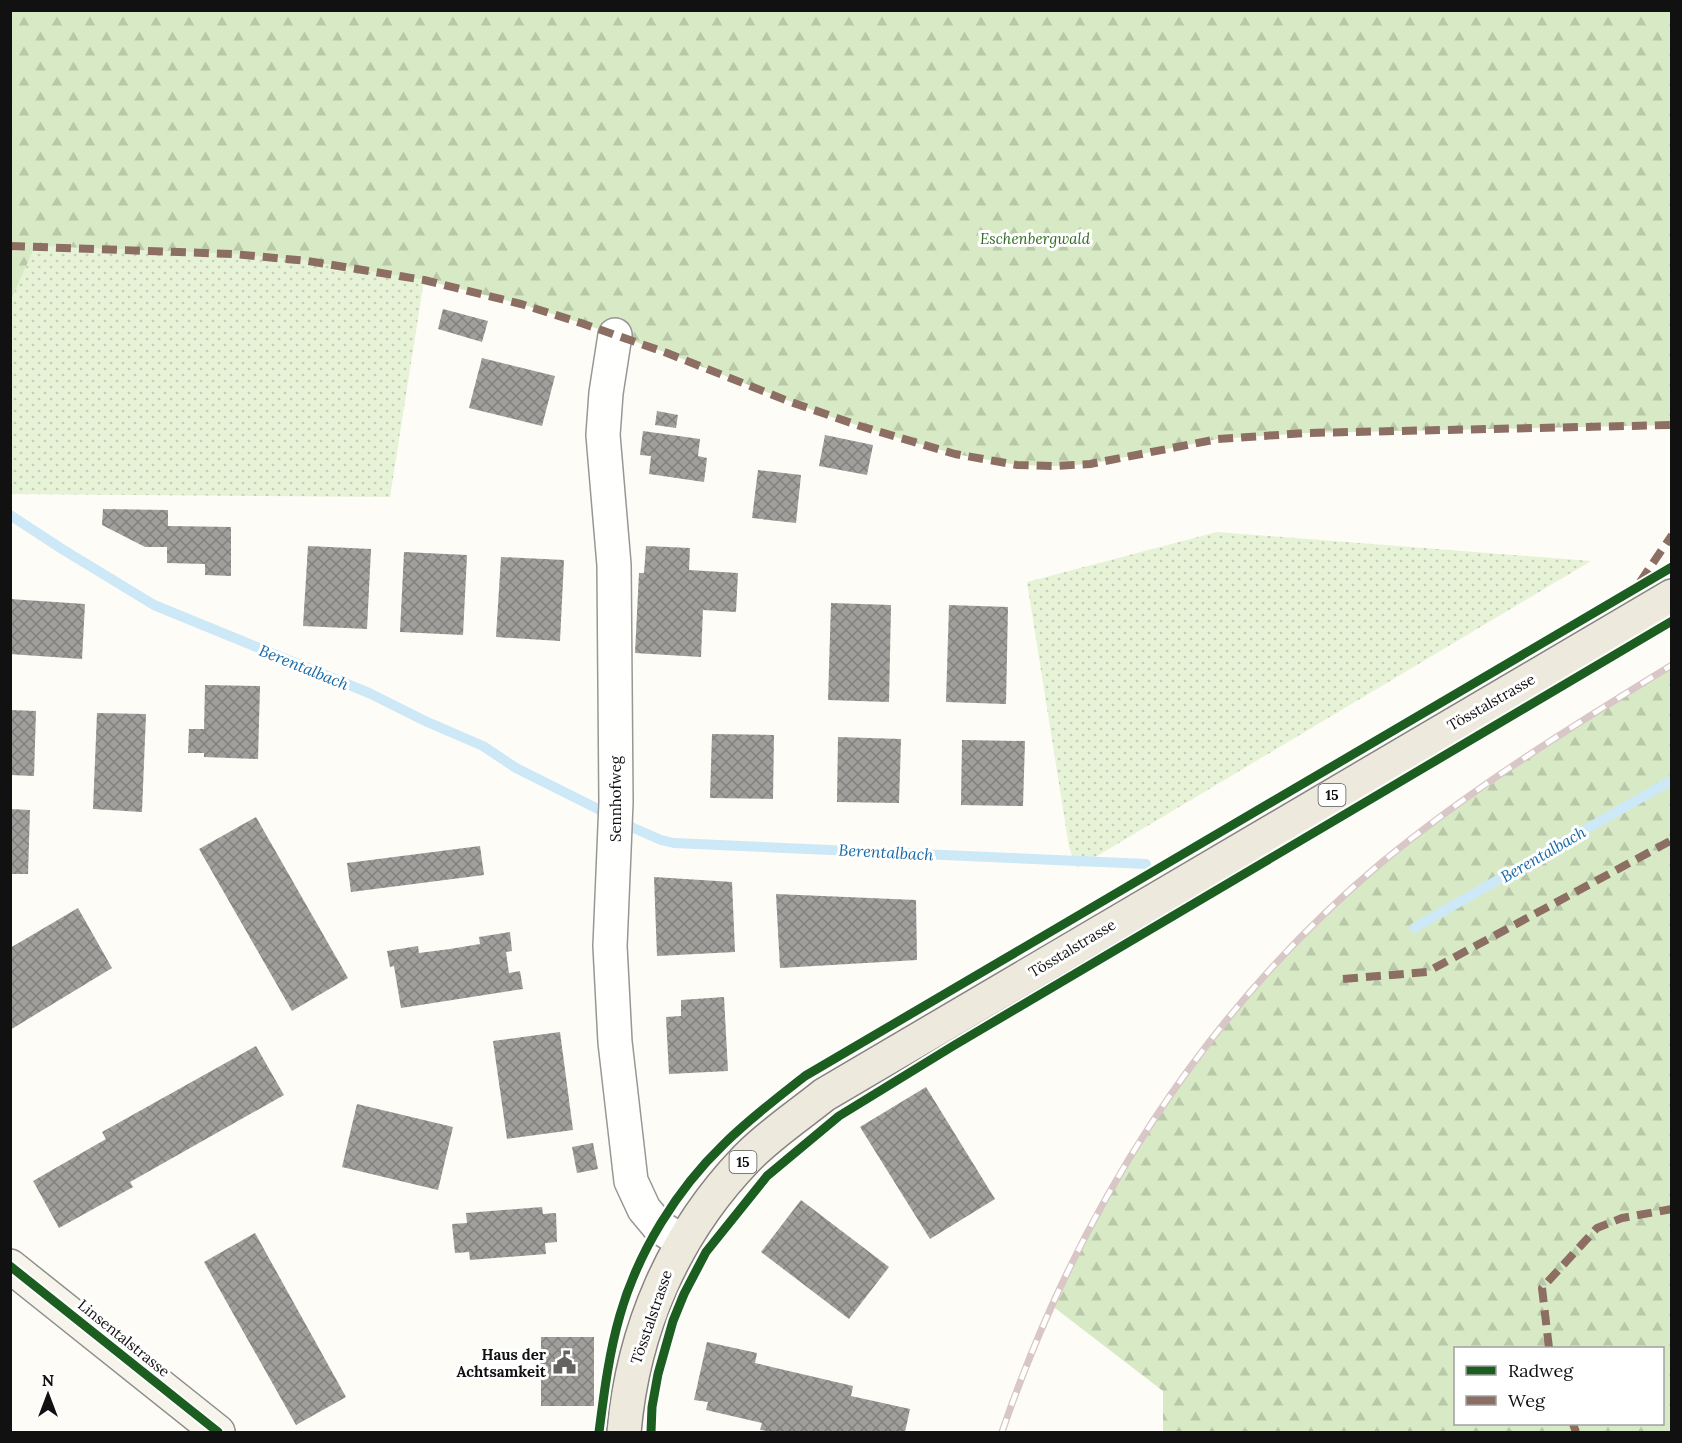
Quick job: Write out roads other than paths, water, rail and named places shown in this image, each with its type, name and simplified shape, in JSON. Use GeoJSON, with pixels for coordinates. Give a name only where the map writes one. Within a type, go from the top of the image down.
{"type":"FeatureCollection","features":[{"type":"Feature","properties":{"kind":"main road","name":"Tösstalstrasse"},"geometry":{"type":"LineString","coordinates":[[624,1432],[634,1364],[644,1328],[666,1271],[682,1241],[711,1199],[748,1157],[824,1095],[1671,596]]}},
{"type":"Feature","properties":{"kind":"street","name":"Sennhofweg"},"geometry":{"type":"LineString","coordinates":[[615,335],[606,393],[603,435],[614,565],[616,802],[610,945],[615,1042],[630,1181],[644,1209],[659,1227],[682,1241]]}},
{"type":"Feature","properties":{"kind":"street","name":"Linsentalstrasse"},"geometry":{"type":"LineString","coordinates":[[10,1266],[218,1432]]}},
{"type":"Feature","properties":{"kind":"waterway","name":"Berentalbach"},"geometry":{"type":"LineString","coordinates":[[10,515],[154,605],[369,693],[483,746],[516,768],[602,811]]}},
{"type":"Feature","properties":{"kind":"waterway","name":"Berentalbach"},"geometry":{"type":"LineString","coordinates":[[1414,928],[1672,780]]}},
{"type":"Feature","properties":{"kind":"waterway","name":"Berentalbach"},"geometry":{"type":"LineString","coordinates":[[629,826],[674,843],[1146,864]]}},
{"type":"Feature","properties":{"kind":"railway"},"geometry":{"type":"LineString","coordinates":[[1002,1432],[1032,1351],[1068,1272],[1108,1195],[1152,1122],[1202,1051],[1257,984],[1316,922],[1381,863],[1415,836],[1523,759],[1672,665]]}},
{"type":"Feature","properties":{"kind":"place","name":"Haus der Achtsamkeit"},"geometry":{"type":"Point","coordinates":[564,1363]}},
{"type":"Feature","properties":{"kind":"park label","name":"Eschenbergwald"},"geometry":{"type":"Point","coordinates":[1035,238]}}]}
